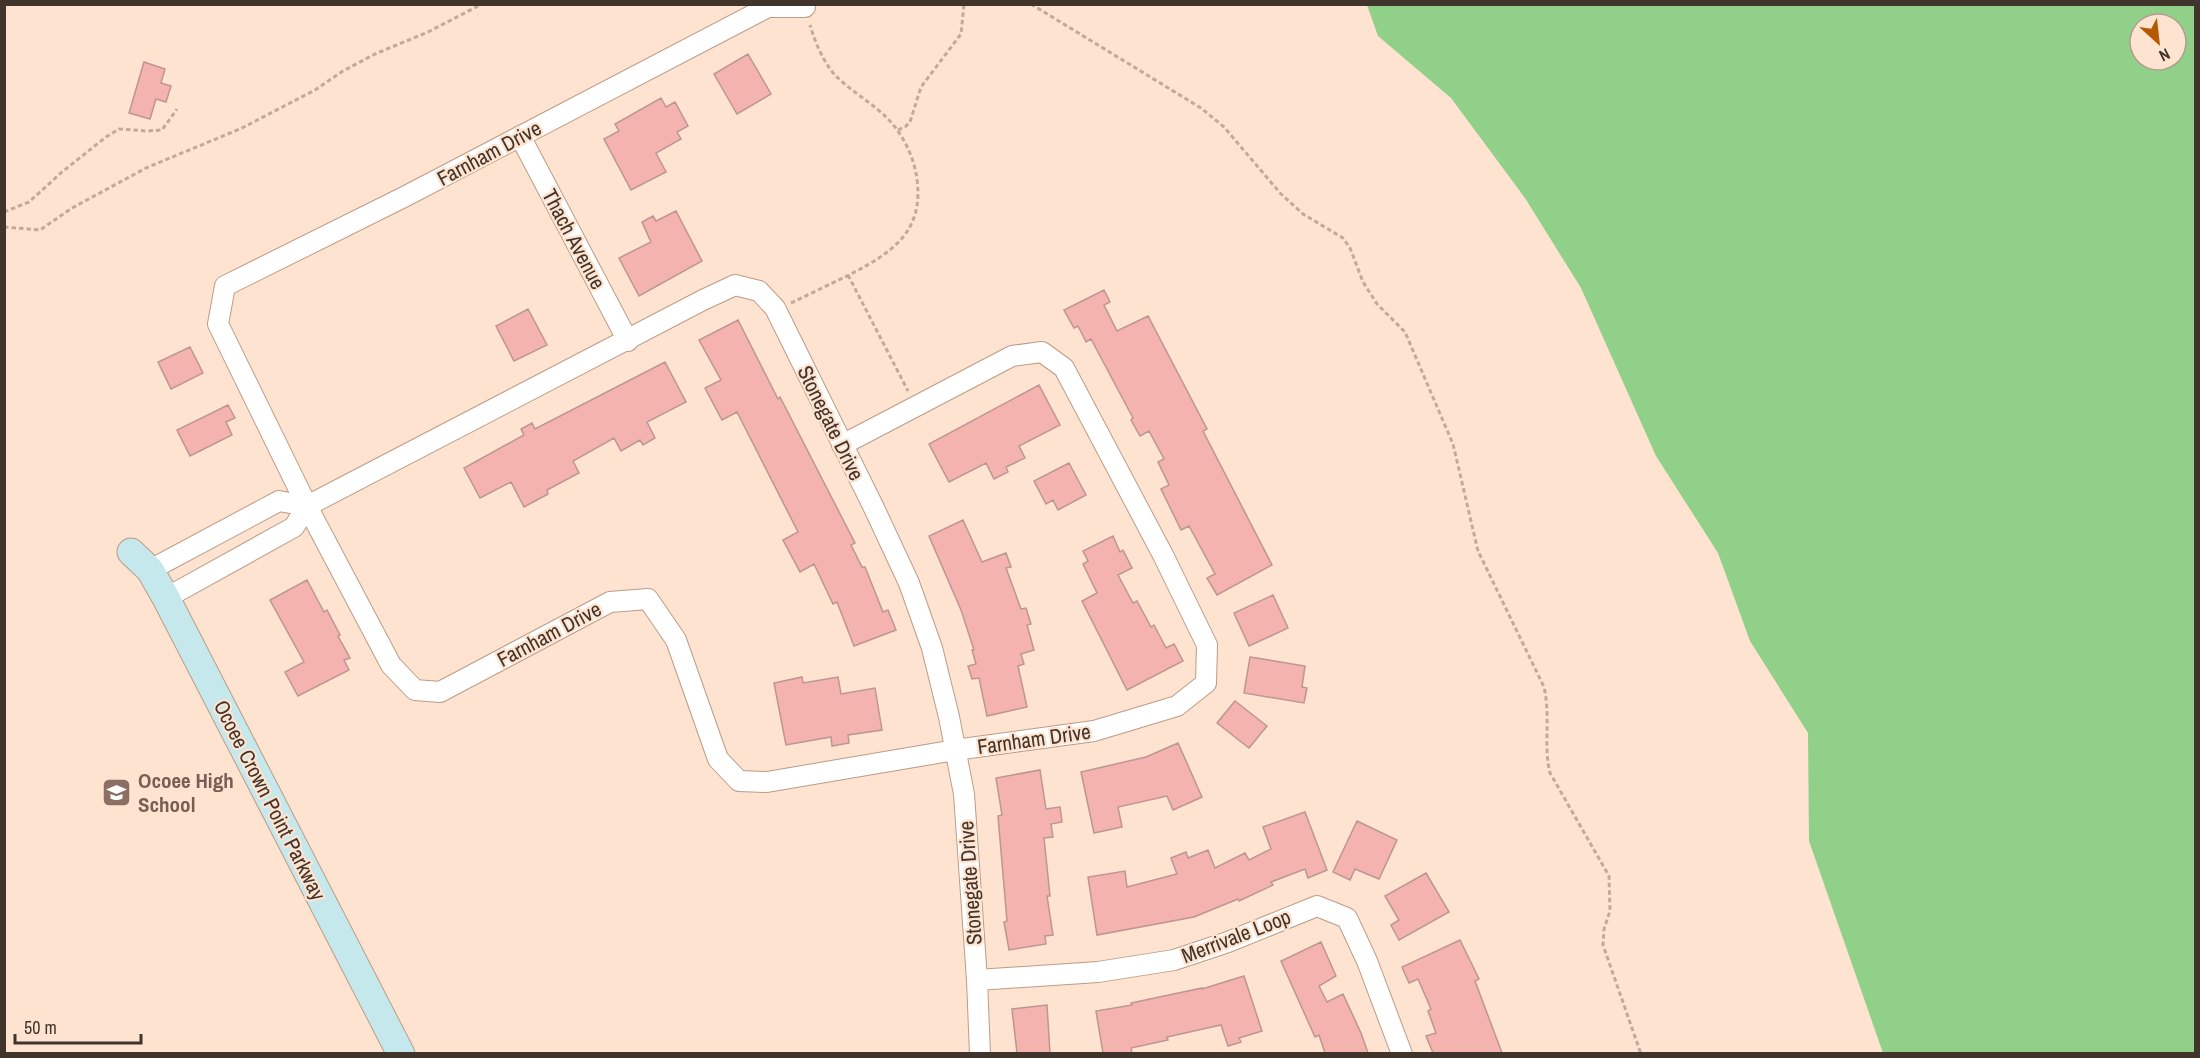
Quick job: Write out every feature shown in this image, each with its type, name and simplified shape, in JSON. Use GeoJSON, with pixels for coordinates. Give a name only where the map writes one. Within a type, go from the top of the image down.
{"type":"FeatureCollection","features":[{"type":"Feature","properties":{"kind":"street","name":"Farnham Drive"},"geometry":{"type":"LineString","coordinates":[[805,7],[768,7],[225,286],[218,324],[307,506],[392,665],[415,690],[440,692],[610,602],[648,599],[676,640],[718,759],[739,781],[767,782],[955,750],[1094,731],[1177,706],[1206,683],[1207,645],[1163,555],[1064,368],[1042,352],[1012,356],[842,445]]}},
{"type":"Feature","properties":{"kind":"street","name":"Thach Avenue"},"geometry":{"type":"LineString","coordinates":[[520,136],[628,341]]}},
{"type":"Feature","properties":{"kind":"street","name":"Stonegate Drive"},"geometry":{"type":"LineString","coordinates":[[166,598],[294,527],[307,506],[703,300],[735,285],[759,291],[776,311],[874,508],[909,583],[932,648],[964,795],[980,1053]]}},
{"type":"Feature","properties":{"kind":"street"},"geometry":{"type":"LineString","coordinates":[[140,561],[279,501],[307,506]]}},
{"type":"Feature","properties":{"kind":"street","name":"Ocoee Crown Point Parkway"},"geometry":{"type":"LineString","coordinates":[[140,561],[166,598],[401,1053]]}},
{"type":"Feature","properties":{"kind":"street","name":"Merrivale Loop"},"geometry":{"type":"LineString","coordinates":[[977,980],[1098,972],[1174,960],[1228,942],[1317,906],[1347,918],[1367,961],[1402,1053]]}},
{"type":"Feature","properties":{"kind":"path"},"geometry":{"type":"LineString","coordinates":[[4,226],[40,230],[72,208],[146,168],[242,128],[315,90],[367,58],[428,32],[482,4]]}},
{"type":"Feature","properties":{"kind":"path"},"geometry":{"type":"LineString","coordinates":[[898,130],[910,122],[921,87],[961,34],[964,4]]}},
{"type":"Feature","properties":{"kind":"path"},"geometry":{"type":"LineString","coordinates":[[1031,4],[1192,102],[1224,127],[1281,194],[1303,214],[1343,238],[1350,248],[1363,282],[1377,304],[1405,332],[1453,444],[1478,551],[1544,687],[1548,707],[1546,756],[1550,773],[1609,876],[1610,911],[1604,929],[1603,945],[1641,1053]]}},
{"type":"Feature","properties":{"kind":"path"},"geometry":{"type":"LineString","coordinates":[[776,311],[881,259],[905,236],[917,207],[916,170],[898,130],[871,103],[834,74],[816,43],[805,7]]}},
{"type":"Feature","properties":{"kind":"path"},"geometry":{"type":"LineString","coordinates":[[4,212],[29,202],[62,172],[119,129],[162,130],[177,109]]}},
{"type":"Feature","properties":{"kind":"path"},"geometry":{"type":"LineString","coordinates":[[848,275],[916,406]]}},
{"type":"Feature","properties":{"kind":"green space"},"geometry":{"type":"Polygon","coordinates":[[[1367,5],[2195,5],[2195,1053],[1883,1053],[1809,841],[1808,733],[1750,641],[1718,553],[1656,456],[1581,288],[1525,198],[1451,98],[1378,36],[1367,5]]]}},
{"type":"Feature","properties":{"kind":"building"},"geometry":{"type":"Polygon","coordinates":[[[748,54],[771,94],[737,114],[714,74],[748,54]]]}},
{"type":"Feature","properties":{"kind":"building"},"geometry":{"type":"Polygon","coordinates":[[[144,62],[165,69],[161,83],[171,86],[166,102],[156,99],[150,119],[129,113],[144,62]]]}},
{"type":"Feature","properties":{"kind":"building"},"geometry":{"type":"Polygon","coordinates":[[[661,98],[666,107],[675,102],[688,126],[677,132],[681,139],[656,153],[666,172],[631,190],[604,139],[619,131],[615,124],[661,98]]]}},
{"type":"Feature","properties":{"kind":"building"},"geometry":{"type":"Polygon","coordinates":[[[676,211],[702,261],[639,296],[619,258],[651,242],[642,222],[653,216],[656,221],[676,211]]]}},
{"type":"Feature","properties":{"kind":"building"},"geometry":{"type":"Polygon","coordinates":[[[1104,290],[1110,302],[1104,305],[1117,331],[1148,316],[1207,429],[1203,431],[1272,565],[1217,595],[1207,578],[1215,574],[1189,526],[1181,530],[1161,489],[1169,485],[1158,462],[1164,459],[1149,431],[1140,436],[1131,420],[1133,418],[1091,339],[1086,342],[1078,326],[1074,328],[1064,310],[1104,290]]]}},
{"type":"Feature","properties":{"kind":"building"},"geometry":{"type":"Polygon","coordinates":[[[528,309],[547,345],[514,361],[496,326],[528,309]]]}},
{"type":"Feature","properties":{"kind":"building"},"geometry":{"type":"Polygon","coordinates":[[[738,320],[855,543],[851,545],[862,567],[865,567],[883,612],[888,610],[896,630],[854,646],[837,602],[833,604],[814,564],[800,572],[783,540],[798,532],[737,412],[722,420],[705,388],[721,380],[699,340],[738,320]]]}},
{"type":"Feature","properties":{"kind":"building"},"geometry":{"type":"Polygon","coordinates":[[[190,347],[203,373],[171,389],[158,362],[190,347]]]}},
{"type":"Feature","properties":{"kind":"building"},"geometry":{"type":"Polygon","coordinates":[[[665,362],[686,402],[647,422],[655,438],[643,445],[640,440],[621,451],[614,438],[573,461],[579,473],[547,490],[548,494],[524,507],[511,482],[480,498],[464,468],[524,435],[521,429],[532,423],[535,429],[665,362]]]}},
{"type":"Feature","properties":{"kind":"building"},"geometry":{"type":"Polygon","coordinates":[[[1039,385],[1060,425],[1019,446],[1025,458],[1006,467],[1008,472],[994,479],[986,463],[949,482],[929,444],[1039,385]]]}},
{"type":"Feature","properties":{"kind":"building"},"geometry":{"type":"Polygon","coordinates":[[[228,405],[235,418],[226,422],[232,435],[190,456],[177,430],[228,405]]]}},
{"type":"Feature","properties":{"kind":"building"},"geometry":{"type":"Polygon","coordinates":[[[1069,463],[1086,495],[1058,510],[1053,500],[1046,504],[1034,481],[1069,463]]]}},
{"type":"Feature","properties":{"kind":"building"},"geometry":{"type":"Polygon","coordinates":[[[963,520],[982,562],[1006,553],[1011,567],[1006,568],[1021,609],[1026,608],[1031,624],[1027,625],[1034,650],[1021,654],[1024,664],[1018,666],[1027,707],[987,716],[979,678],[972,679],[968,666],[976,664],[972,650],[974,650],[961,610],[929,536],[963,520]]]}},
{"type":"Feature","properties":{"kind":"building"},"geometry":{"type":"Polygon","coordinates":[[[1113,536],[1120,552],[1123,550],[1132,568],[1118,575],[1133,603],[1137,601],[1151,627],[1154,625],[1166,648],[1174,644],[1183,661],[1127,690],[1082,601],[1097,593],[1083,564],[1088,561],[1083,551],[1113,536]]]}},
{"type":"Feature","properties":{"kind":"building"},"geometry":{"type":"Polygon","coordinates":[[[307,580],[324,612],[327,610],[350,658],[344,660],[349,670],[298,696],[285,672],[304,662],[270,600],[307,580]]]}},
{"type":"Feature","properties":{"kind":"building"},"geometry":{"type":"Polygon","coordinates":[[[1273,595],[1288,628],[1249,646],[1234,613],[1273,595]]]}},
{"type":"Feature","properties":{"kind":"building"},"geometry":{"type":"Polygon","coordinates":[[[1250,657],[1305,666],[1302,687],[1307,688],[1304,703],[1244,693],[1250,657]]]}},
{"type":"Feature","properties":{"kind":"building"},"geometry":{"type":"Polygon","coordinates":[[[802,677],[803,683],[838,677],[841,694],[875,688],[882,730],[848,735],[849,743],[832,746],[831,737],[786,745],[774,683],[802,677]]]}},
{"type":"Feature","properties":{"kind":"building"},"geometry":{"type":"Polygon","coordinates":[[[1235,701],[1267,726],[1249,748],[1217,723],[1235,701]]]}},
{"type":"Feature","properties":{"kind":"building"},"geometry":{"type":"Polygon","coordinates":[[[1178,743],[1202,797],[1173,810],[1167,796],[1118,807],[1122,827],[1094,833],[1081,772],[1146,757],[1178,743]]]}},
{"type":"Feature","properties":{"kind":"building"},"geometry":{"type":"Polygon","coordinates":[[[1040,770],[1046,809],[1060,807],[1062,822],[1051,824],[1053,837],[1044,838],[1050,896],[1047,896],[1053,935],[1045,936],[1046,944],[1009,950],[1004,922],[1007,921],[998,816],[1002,815],[996,778],[1040,770]]]}},
{"type":"Feature","properties":{"kind":"building"},"geometry":{"type":"Polygon","coordinates":[[[1305,812],[1327,870],[1308,878],[1305,869],[1271,882],[1273,885],[1239,901],[1238,899],[1194,917],[1097,935],[1088,877],[1125,871],[1127,887],[1177,874],[1171,858],[1186,852],[1188,858],[1208,850],[1215,868],[1245,853],[1249,860],[1271,849],[1263,827],[1305,812]]]}},
{"type":"Feature","properties":{"kind":"building"},"geometry":{"type":"Polygon","coordinates":[[[1357,821],[1397,840],[1379,879],[1355,869],[1350,880],[1333,872],[1357,821]]]}},
{"type":"Feature","properties":{"kind":"building"},"geometry":{"type":"Polygon","coordinates":[[[1426,873],[1449,912],[1399,940],[1391,925],[1399,920],[1385,896],[1426,873]]]}},
{"type":"Feature","properties":{"kind":"building"},"geometry":{"type":"Polygon","coordinates":[[[1460,940],[1479,979],[1475,981],[1502,1053],[1433,1053],[1426,1036],[1436,1033],[1428,1011],[1431,1009],[1418,979],[1409,983],[1402,967],[1460,940]]]}},
{"type":"Feature","properties":{"kind":"building"},"geometry":{"type":"Polygon","coordinates":[[[1321,942],[1336,976],[1319,986],[1327,1002],[1343,994],[1368,1053],[1325,1053],[1319,1035],[1315,1037],[1281,961],[1321,942]]]}},
{"type":"Feature","properties":{"kind":"building"},"geometry":{"type":"Polygon","coordinates":[[[1244,976],[1262,1031],[1239,1038],[1241,1042],[1228,1046],[1221,1025],[1131,1048],[1132,1053],[1103,1053],[1096,1011],[1202,989],[1244,976]]]}},
{"type":"Feature","properties":{"kind":"building"},"geometry":{"type":"Polygon","coordinates":[[[1047,1005],[1050,1053],[1017,1053],[1012,1009],[1047,1005]]]}},
{"type":"Feature","properties":{"kind":"place","name":"Ocoee High School"},"geometry":{"type":"Point","coordinates":[117,792]}}]}
